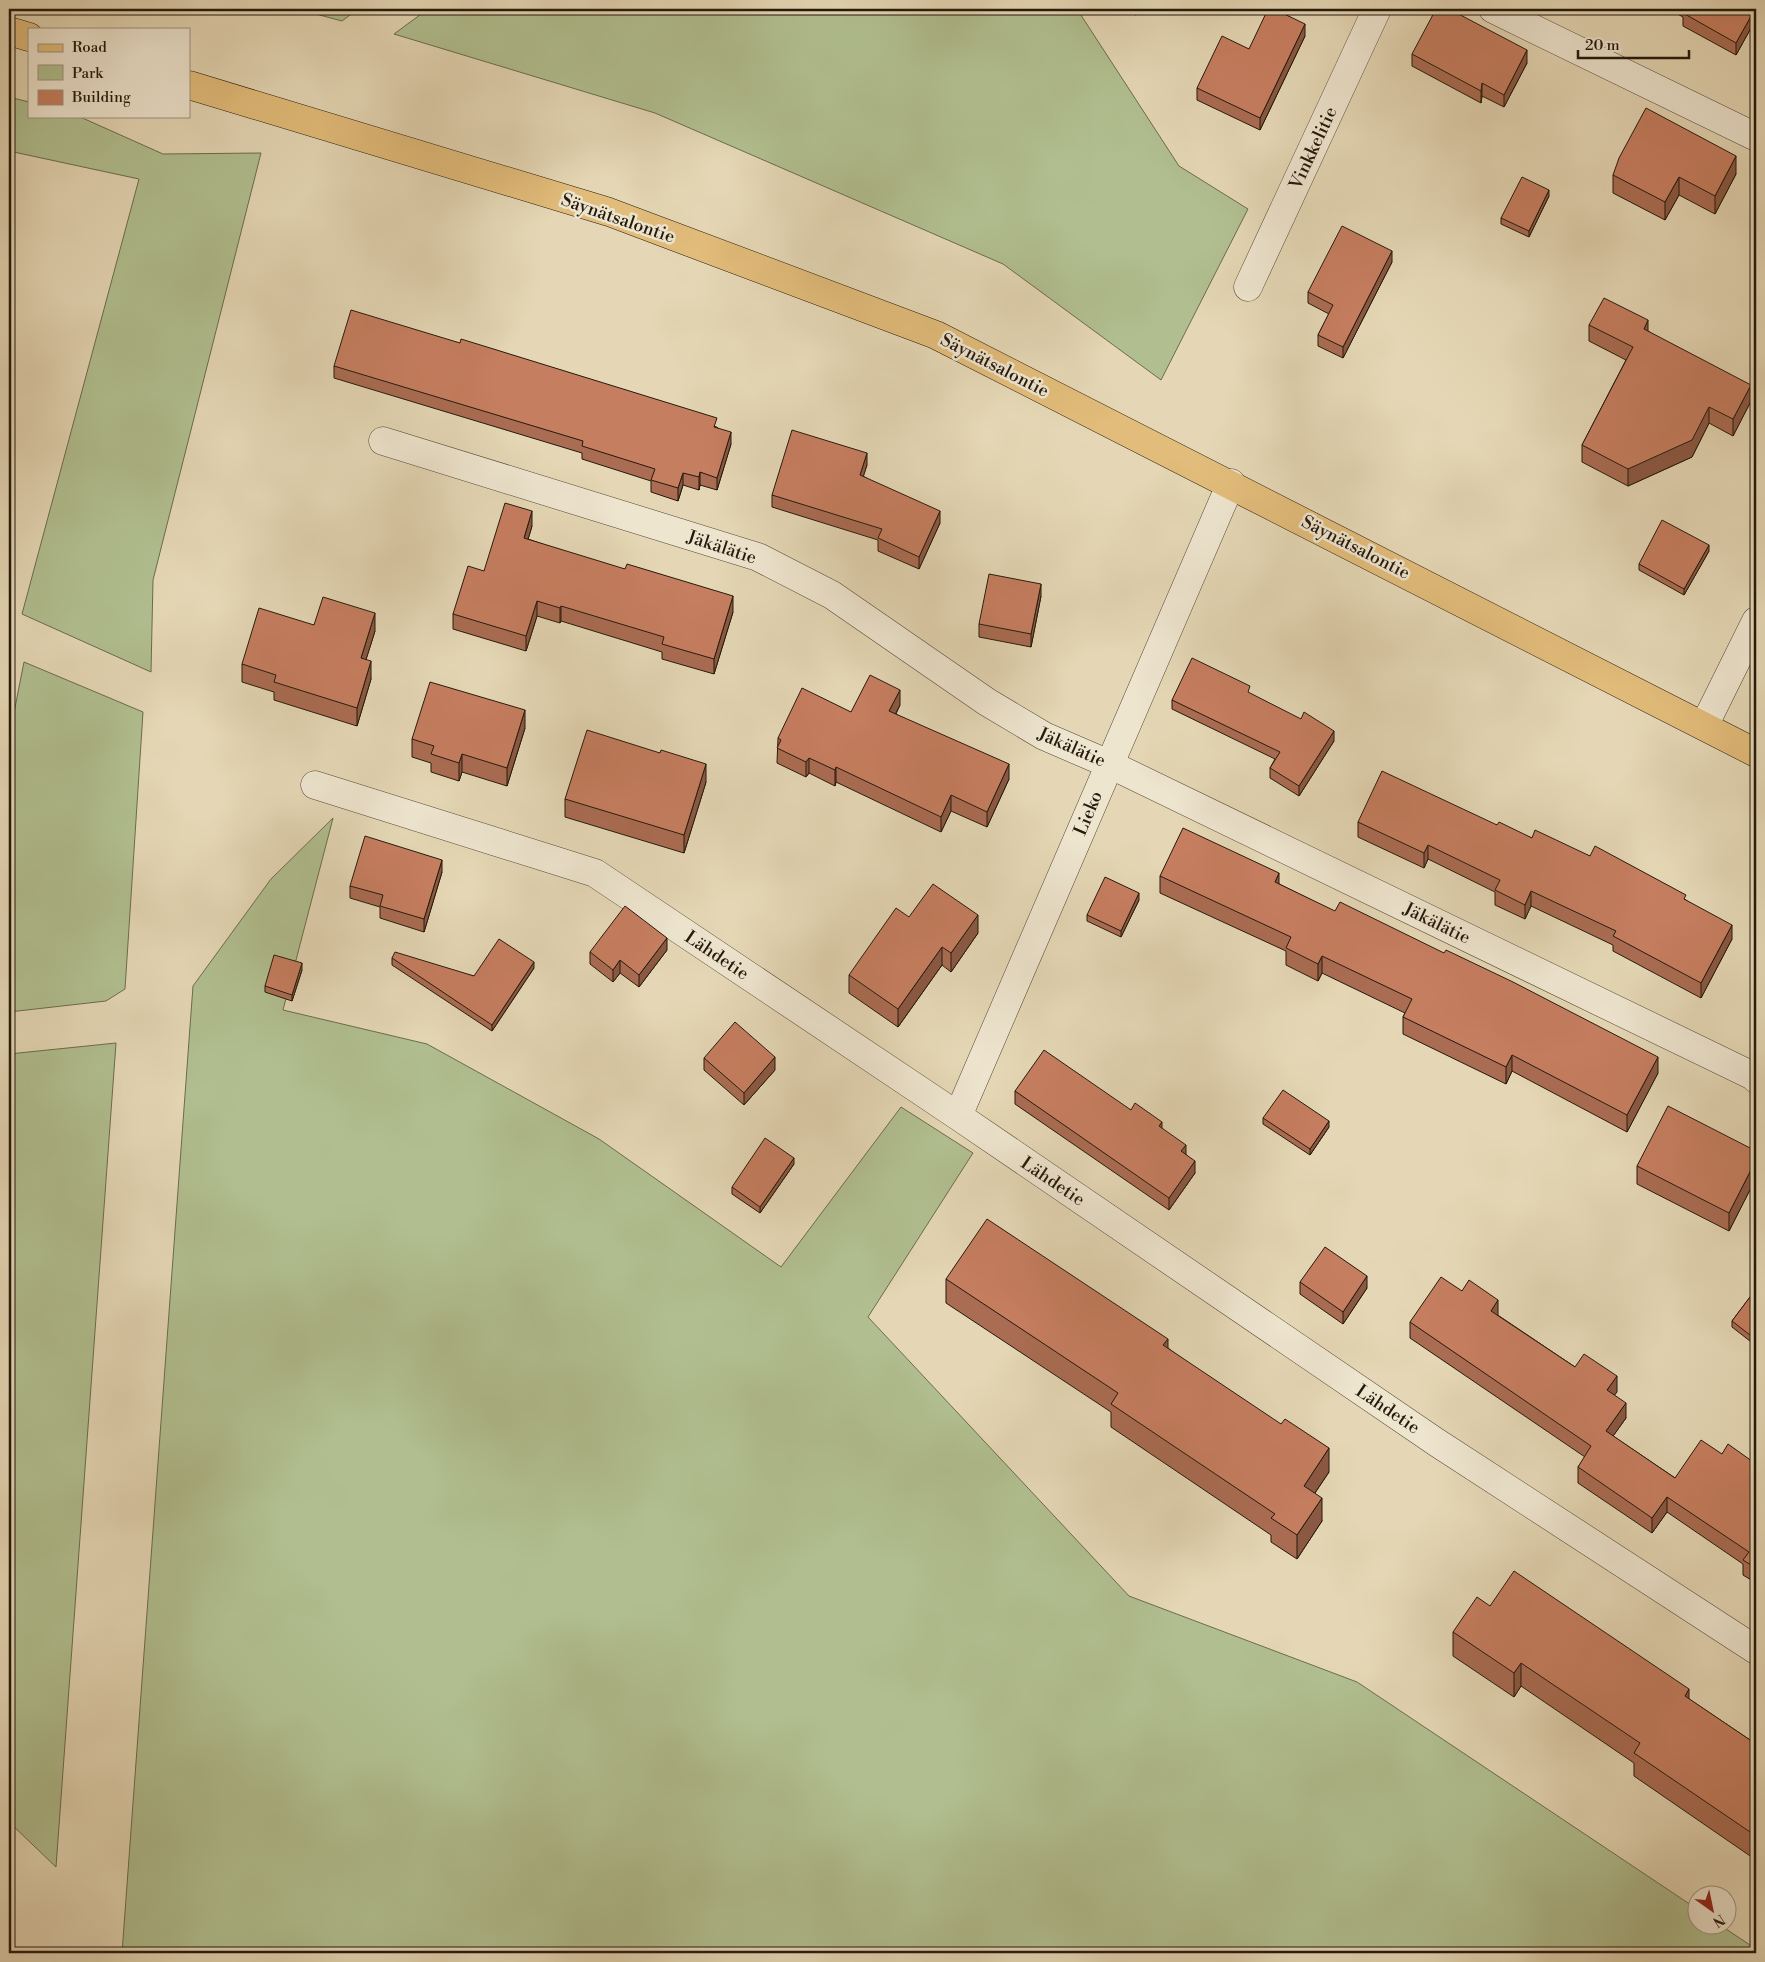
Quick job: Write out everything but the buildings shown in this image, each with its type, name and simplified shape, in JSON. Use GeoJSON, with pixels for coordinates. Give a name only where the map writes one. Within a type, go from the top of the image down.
{"type":"FeatureCollection","features":[{"type":"Feature","properties":{"kind":"main road"},"geometry":{"type":"LineString","coordinates":[[9,31],[28,37]]}},
{"type":"Feature","properties":{"kind":"main road","name":"Säynätsalontie"},"geometry":{"type":"LineString","coordinates":[[190,86],[609,212],[936,335],[1231,483],[1756,753]]}},
{"type":"Feature","properties":{"kind":"street","name":"Vinkkelitie"},"geometry":{"type":"LineString","coordinates":[[1248,287],[1377,9]]}},
{"type":"Feature","properties":{"kind":"street"},"geometry":{"type":"LineString","coordinates":[[1493,9],[1756,137]]}},
{"type":"Feature","properties":{"kind":"street","name":"Jäkälätie"},"geometry":{"type":"LineString","coordinates":[[382,442],[758,557],[832,595],[987,702],[1044,736],[1109,764],[1752,1076],[1756,1080]]}},
{"type":"Feature","properties":{"kind":"street","name":"Lieko"},"geometry":{"type":"LineString","coordinates":[[958,1116],[1231,483]]}},
{"type":"Feature","properties":{"kind":"street"},"geometry":{"type":"LineString","coordinates":[[1704,726],[1756,621]]}},
{"type":"Feature","properties":{"kind":"street","name":"Lähdetie"},"geometry":{"type":"LineString","coordinates":[[315,785],[595,873],[958,1116],[1436,1442],[1756,1650]]}},
{"type":"Feature","properties":{"kind":"green space"},"geometry":{"type":"Polygon","coordinates":[[[297,9],[358,9],[342,21],[297,9]]]}},
{"type":"Feature","properties":{"kind":"green space"},"geometry":{"type":"Polygon","coordinates":[[[428,9],[1077,9],[1179,166],[1248,209],[1161,380],[1003,264],[655,113],[394,34],[428,9]]]}},
{"type":"Feature","properties":{"kind":"green space"},"geometry":{"type":"Polygon","coordinates":[[[9,97],[28,102],[28,118],[82,118],[163,154],[261,153],[153,580],[151,672],[22,614],[139,179],[9,151],[9,97]]]}},
{"type":"Feature","properties":{"kind":"green space"},"geometry":{"type":"Polygon","coordinates":[[[24,662],[143,712],[125,989],[106,1001],[9,1012],[9,738],[24,662]]]}},
{"type":"Feature","properties":{"kind":"green space"},"geometry":{"type":"Polygon","coordinates":[[[333,818],[283,1010],[427,1044],[599,1139],[781,1267],[901,1107],[973,1153],[868,1317],[1129,1596],[1357,1682],[1688,1903],[1688,1934],[1734,1934],[1756,1949],[1756,1953],[1346,1953],[1319,1949],[1286,1953],[122,1953],[193,986],[271,879],[333,818]]]}},
{"type":"Feature","properties":{"kind":"green space"},"geometry":{"type":"Polygon","coordinates":[[[116,1043],[56,1867],[9,1822],[9,1054],[116,1043]]]}}]}
